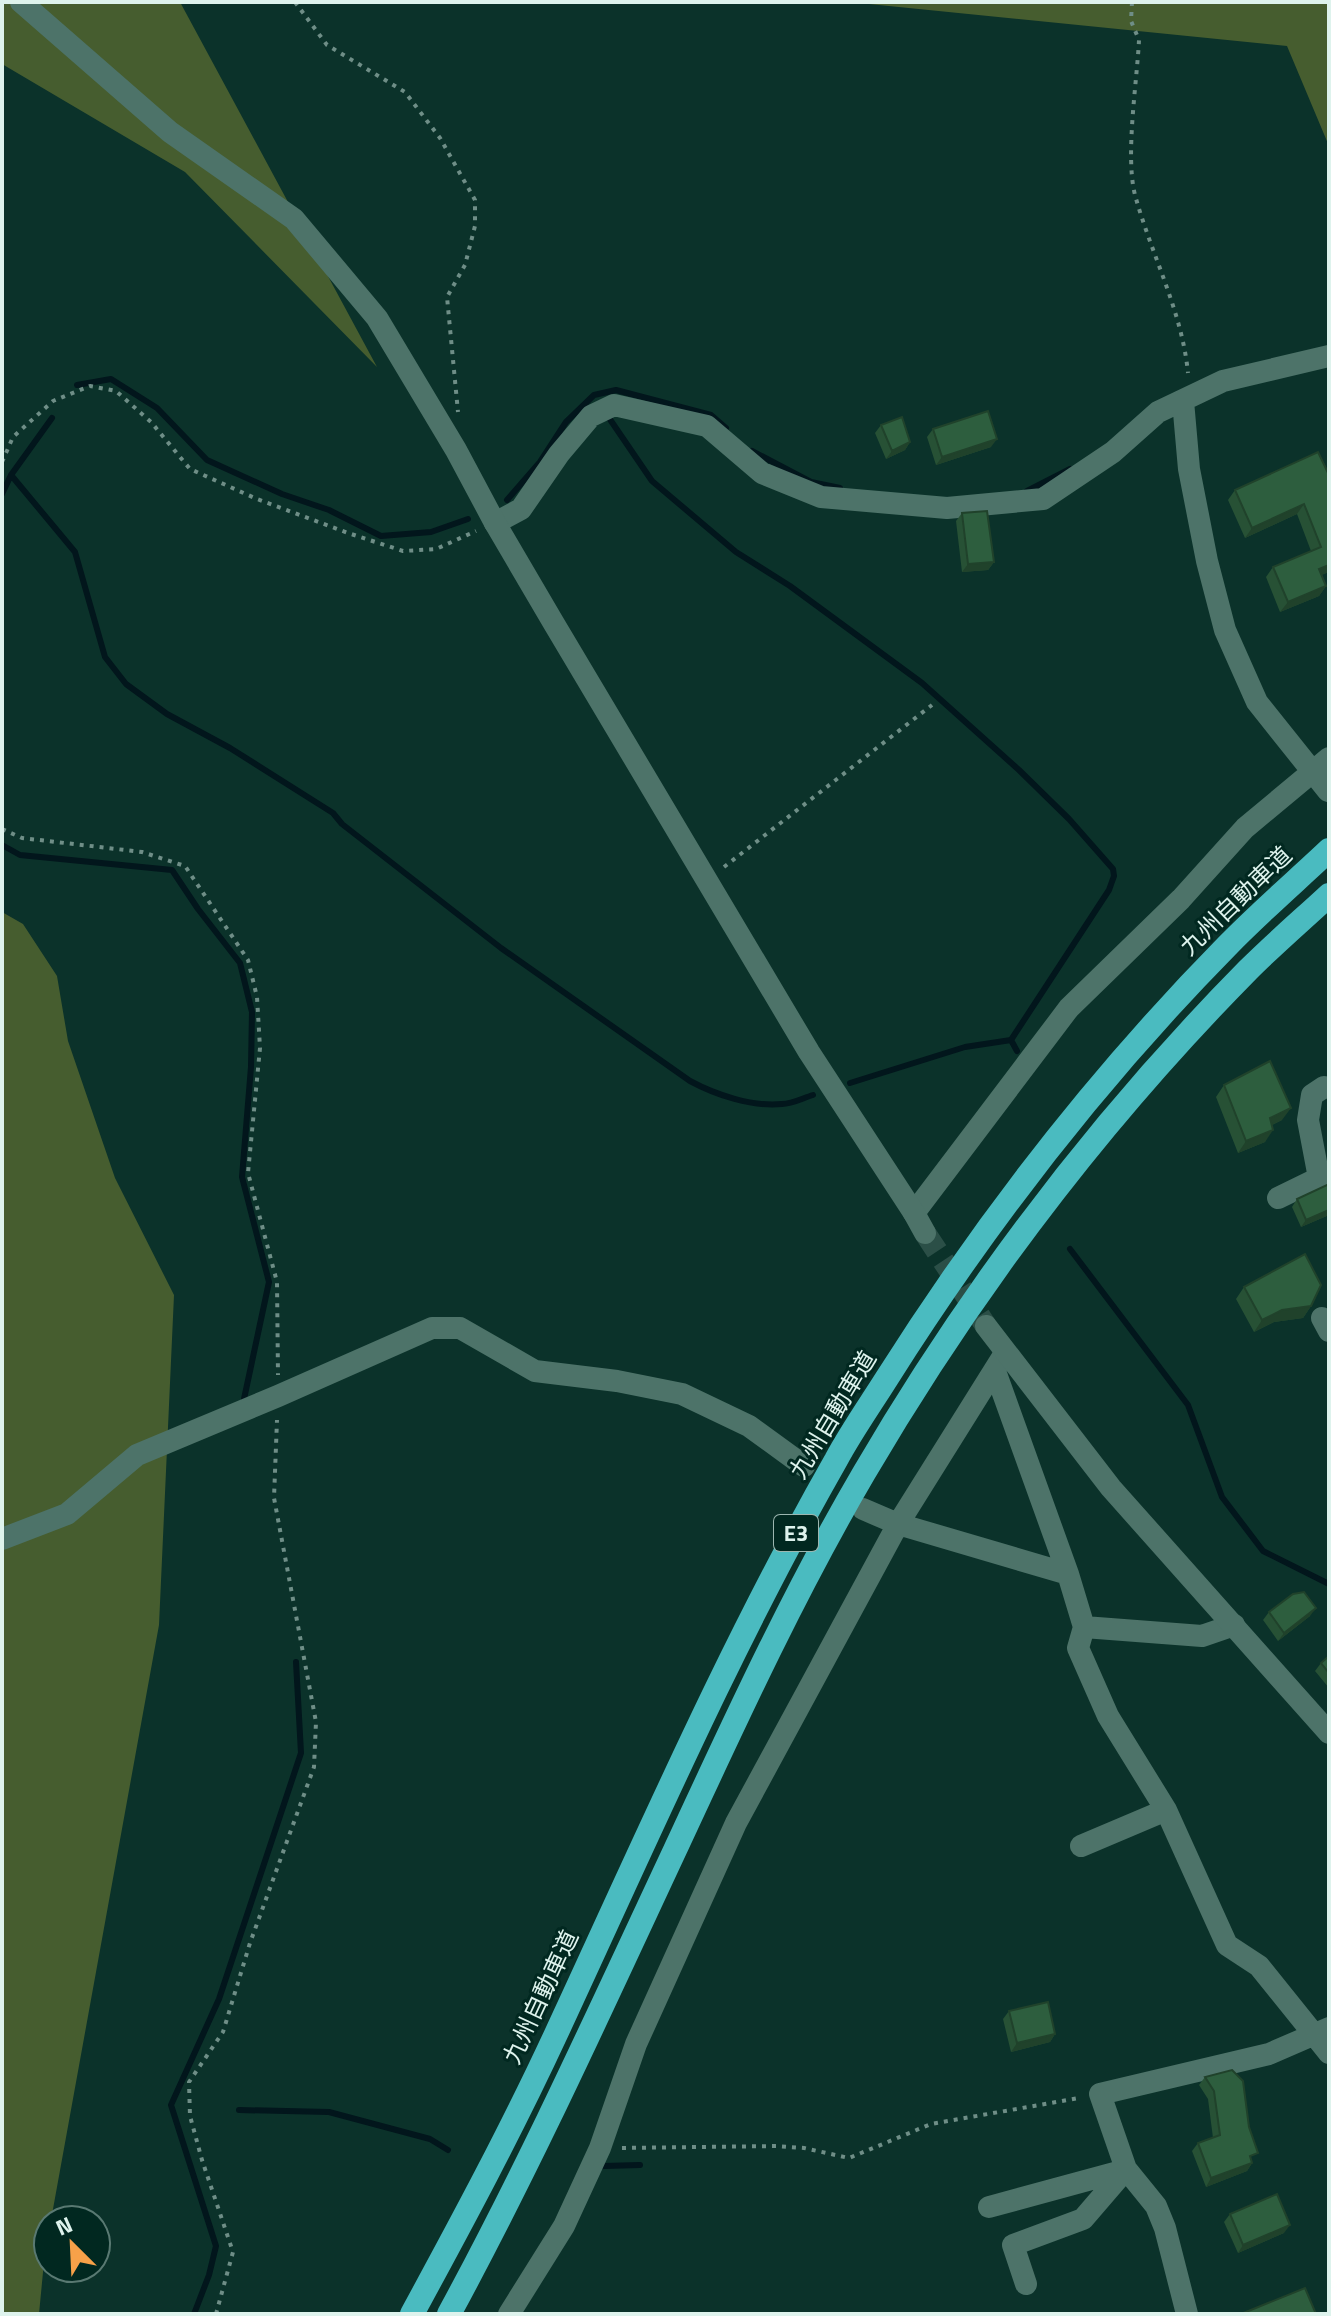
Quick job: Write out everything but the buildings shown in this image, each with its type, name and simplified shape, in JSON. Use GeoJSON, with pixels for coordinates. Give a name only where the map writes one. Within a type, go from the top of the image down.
{"type":"FeatureCollection","features":[{"type":"Feature","properties":{"kind":"highway","name":"九州自動車道"},"geometry":{"type":"LineString","coordinates":[[412,2314],[468,2211],[554,2038],[690,1740],[758,1604],[854,1431],[918,1328],[997,1215],[1112,1070],[1228,945],[1329,850]]}},
{"type":"Feature","properties":{"kind":"highway","name":"E3"},"geometry":{"type":"LineString","coordinates":[[449,2314],[498,2224],[786,1617],[864,1474],[910,1398],[1022,1233],[1135,1092],[1250,968],[1329,895]]}},
{"type":"Feature","properties":{"kind":"street"},"geometry":{"type":"LineString","coordinates":[[21,2],[170,132],[294,219],[377,318],[809,1052],[925,1233]]}},
{"type":"Feature","properties":{"kind":"street"},"geometry":{"type":"LineString","coordinates":[[495,523],[521,509],[559,454],[591,416],[614,405],[707,426],[762,473],[821,497],[947,508],[1043,499],[1113,452],[1158,412],[1223,381],[1329,356]]}},
{"type":"Feature","properties":{"kind":"street"},"geometry":{"type":"LineString","coordinates":[[1183,401],[1189,469],[1207,561],[1225,630],[1257,702],[1320,764],[1328,791]]}},
{"type":"Feature","properties":{"kind":"street"},"geometry":{"type":"LineString","coordinates":[[914,1213],[1069,1008],[1181,899],[1245,828],[1320,764]]}},
{"type":"Feature","properties":{"kind":"street"},"geometry":{"type":"LineString","coordinates":[[1278,1198],[1319,1178],[1308,1120],[1312,1095],[1324,1087],[1329,1088]]}},
{"type":"Feature","properties":{"kind":"street"},"geometry":{"type":"LineString","coordinates":[[986,1326],[1084,1627],[1078,1648],[1102,1702],[1166,1810],[1227,1945],[1259,1966],[1321,2031],[1329,2053]]}},
{"type":"Feature","properties":{"kind":"street"},"geometry":{"type":"LineString","coordinates":[[2,1539],[67,1514],[137,1455],[432,1328],[460,1328],[535,1371],[617,1381],[682,1394],[749,1426],[804,1466]]}},
{"type":"Feature","properties":{"kind":"street"},"geometry":{"type":"LineString","coordinates":[[509,2314],[564,2226],[600,2148],[636,2044],[736,1823],[898,1524],[1000,1362]]}},
{"type":"Feature","properties":{"kind":"street"},"geometry":{"type":"LineString","coordinates":[[1000,1362],[1329,1733]]}},
{"type":"Feature","properties":{"kind":"street"},"geometry":{"type":"LineString","coordinates":[[863,1509],[898,1524],[1068,1574]]}},
{"type":"Feature","properties":{"kind":"street"},"geometry":{"type":"LineString","coordinates":[[1084,1627],[1202,1636],[1234,1625]]}},
{"type":"Feature","properties":{"kind":"street"},"geometry":{"type":"LineString","coordinates":[[1081,1846],[1166,1810]]}},
{"type":"Feature","properties":{"kind":"street"},"geometry":{"type":"LineString","coordinates":[[1187,2314],[1173,2253],[1156,2206],[1126,2169],[1100,2094],[1269,2054],[1321,2031]]}},
{"type":"Feature","properties":{"kind":"street"},"geometry":{"type":"LineString","coordinates":[[989,2207],[1126,2169]]}},
{"type":"Feature","properties":{"kind":"street"},"geometry":{"type":"LineString","coordinates":[[1026,2284],[1013,2245],[1083,2219],[1126,2169]]}},
{"type":"Feature","properties":{"kind":"path"},"geometry":{"type":"LineString","coordinates":[[295,2],[327,45],[405,92],[440,138],[475,200],[475,226],[465,265],[447,297],[458,414]]}},
{"type":"Feature","properties":{"kind":"path"},"geometry":{"type":"LineString","coordinates":[[1132,2],[1131,21],[1139,40],[1131,168],[1136,196],[1181,332],[1189,371]]}},
{"type":"Feature","properties":{"kind":"path"},"geometry":{"type":"LineString","coordinates":[[2,462],[13,437],[53,401],[90,386],[116,391],[151,422],[190,469],[257,499],[361,538],[403,551],[436,549],[495,523]]}},
{"type":"Feature","properties":{"kind":"path"},"geometry":{"type":"LineString","coordinates":[[706,880],[932,705]]}},
{"type":"Feature","properties":{"kind":"path"},"geometry":{"type":"LineString","coordinates":[[2,829],[22,838],[142,852],[185,866],[248,960],[257,997],[260,1048],[248,1173],[277,1282],[278,1396],[274,1498],[316,1722],[314,1767],[250,1943],[223,2032],[189,2082],[190,2116],[233,2252],[216,2314]]}},
{"type":"Feature","properties":{"kind":"path"},"geometry":{"type":"LineString","coordinates":[[600,2148],[776,2146],[804,2148],[849,2158],[931,2124],[1100,2094]]}},
{"type":"Feature","properties":{"kind":"green space"},"geometry":{"type":"Polygon","coordinates":[[[2,2],[180,2],[377,367],[185,172],[2,64],[2,2]]]}},
{"type":"Feature","properties":{"kind":"green space"},"geometry":{"type":"Polygon","coordinates":[[[849,2],[1329,2],[1329,146],[1287,46],[849,2]]]}},
{"type":"Feature","properties":{"kind":"green space"},"geometry":{"type":"Polygon","coordinates":[[[2,912],[23,924],[57,976],[68,1041],[115,1178],[174,1295],[159,1625],[54,2204],[32,2204],[32,2284],[42,2284],[39,2314],[2,2314],[2,912]]]}},
{"type":"Feature","properties":{"kind":"waterway"},"geometry":{"type":"LineString","coordinates":[[77,385],[111,379],[157,408],[207,460],[282,494],[329,510],[381,536],[431,532],[468,519]]}},
{"type":"Feature","properties":{"kind":"waterway"},"geometry":{"type":"LineString","coordinates":[[507,500],[540,462],[566,422],[594,395],[616,390],[711,415],[726,428]]}},
{"type":"Feature","properties":{"kind":"waterway"},"geometry":{"type":"LineString","coordinates":[[607,415],[652,481],[736,552],[790,586],[922,683],[1019,770],[1069,819],[1113,869],[1109,890],[1011,1040],[965,1047],[850,1083]]}},
{"type":"Feature","properties":{"kind":"waterway"},"geometry":{"type":"LineString","coordinates":[[2,494],[11,475],[52,418]]}},
{"type":"Feature","properties":{"kind":"waterway"},"geometry":{"type":"LineString","coordinates":[[752,451],[811,482],[840,488]]}},
{"type":"Feature","properties":{"kind":"waterway"},"geometry":{"type":"LineString","coordinates":[[1027,491],[1070,469]]}},
{"type":"Feature","properties":{"kind":"waterway"},"geometry":{"type":"LineString","coordinates":[[11,475],[75,552],[105,657],[126,684],[167,714],[230,748],[333,813],[342,824],[501,948],[690,1081],[711,1091],[759,1104],[786,1104],[813,1095]]}},
{"type":"Feature","properties":{"kind":"waterway"},"geometry":{"type":"LineString","coordinates":[[2,845],[20,855],[172,870],[240,963],[252,1012],[242,1177],[269,1282],[244,1399]]}},
{"type":"Feature","properties":{"kind":"waterway"},"geometry":{"type":"LineString","coordinates":[[1011,1040],[1017,1051]]}},
{"type":"Feature","properties":{"kind":"waterway"},"geometry":{"type":"LineString","coordinates":[[1070,1249],[1188,1405],[1222,1497],[1263,1551],[1329,1584]]}},
{"type":"Feature","properties":{"kind":"waterway"},"geometry":{"type":"LineString","coordinates":[[194,2314],[216,2246],[171,2105],[219,1999],[301,1753],[296,1662]]}},
{"type":"Feature","properties":{"kind":"waterway"},"geometry":{"type":"LineString","coordinates":[[239,2110],[329,2112],[430,2139],[448,2150]]}},
{"type":"Feature","properties":{"kind":"waterway"},"geometry":{"type":"LineString","coordinates":[[604,2166],[640,2165]]}},
{"type":"Feature","properties":{"kind":"tunnel"},"geometry":{"type":"LineString","coordinates":[[925,1233],[986,1326]]}}]}
